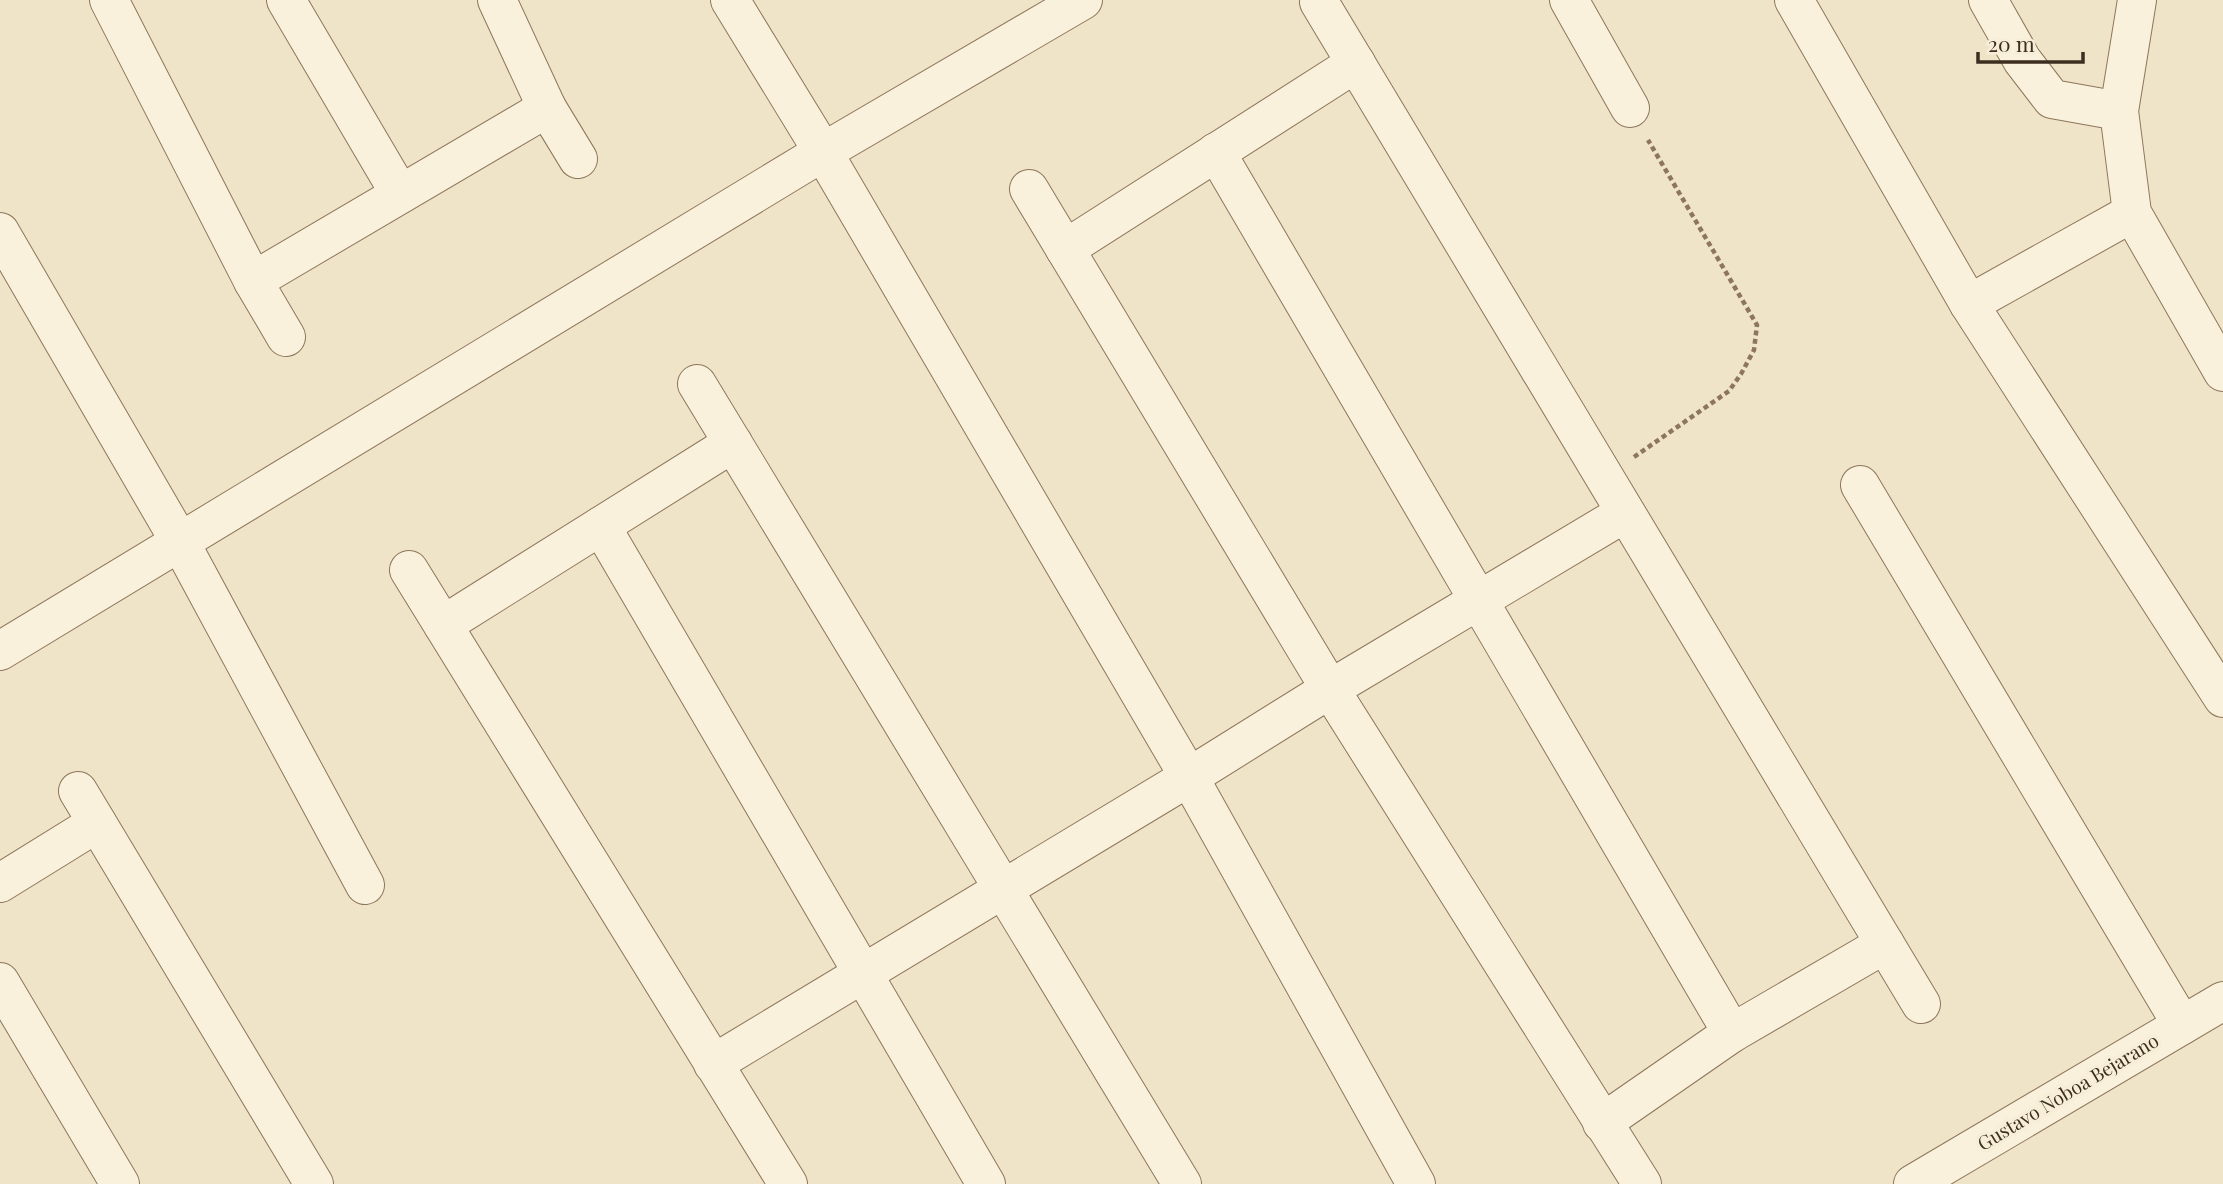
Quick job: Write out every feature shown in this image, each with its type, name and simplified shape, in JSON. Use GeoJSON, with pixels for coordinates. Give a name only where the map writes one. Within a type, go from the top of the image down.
{"type":"FeatureCollection","features":[{"type":"Feature","properties":{"kind":"street"},"geometry":{"type":"LineString","coordinates":[[109,0],[253,281],[286,337]]}},
{"type":"Feature","properties":{"kind":"street"},"geometry":{"type":"LineString","coordinates":[[286,0],[400,194]]}},
{"type":"Feature","properties":{"kind":"street"},"geometry":{"type":"LineString","coordinates":[[497,0],[547,108],[578,159]]}},
{"type":"Feature","properties":{"kind":"street"},"geometry":{"type":"LineString","coordinates":[[730,0],[823,152],[1189,776],[1416,1184]]}},
{"type":"Feature","properties":{"kind":"street"},"geometry":{"type":"LineString","coordinates":[[0,651],[823,152],[1083,0]]}},
{"type":"Feature","properties":{"kind":"street"},"geometry":{"type":"LineString","coordinates":[[1569,0],[1630,108]]}},
{"type":"Feature","properties":{"kind":"street"},"geometry":{"type":"LineString","coordinates":[[1794,0],[1969,304],[2223,698]]}},
{"type":"Feature","properties":{"kind":"street"},"geometry":{"type":"LineString","coordinates":[[1988,0],[2022,60],[2052,99],[2119,111]]}},
{"type":"Feature","properties":{"kind":"street"},"geometry":{"type":"LineString","coordinates":[[2137,0],[2119,111],[2132,213],[2223,372]]}},
{"type":"Feature","properties":{"kind":"street"},"geometry":{"type":"LineString","coordinates":[[1319,2],[1921,1004]]}},
{"type":"Feature","properties":{"kind":"street"},"geometry":{"type":"LineString","coordinates":[[1065,249],[1356,63]]}},
{"type":"Feature","properties":{"kind":"street"},"geometry":{"type":"LineString","coordinates":[[253,281],[547,108]]}},
{"type":"Feature","properties":{"kind":"street"},"geometry":{"type":"LineString","coordinates":[[1216,152],[1732,1033]]}},
{"type":"Feature","properties":{"kind":"street"},"geometry":{"type":"LineString","coordinates":[[1029,189],[1330,689],[1642,1184]]}},
{"type":"Feature","properties":{"kind":"street"},"geometry":{"type":"LineString","coordinates":[[1969,304],[2132,213]]}},
{"type":"Feature","properties":{"kind":"street"},"geometry":{"type":"LineString","coordinates":[[0,232],[180,542],[365,885]]}},
{"type":"Feature","properties":{"kind":"street"},"geometry":{"type":"LineString","coordinates":[[697,384],[1182,1184]]}},
{"type":"Feature","properties":{"kind":"street"},"geometry":{"type":"LineString","coordinates":[[443,625],[733,443]]}},
{"type":"Feature","properties":{"kind":"street"},"geometry":{"type":"LineString","coordinates":[[1860,485],[2182,1025]]}},
{"type":"Feature","properties":{"kind":"street"},"geometry":{"type":"LineString","coordinates":[[713,1064],[1625,513]]}},
{"type":"Feature","properties":{"kind":"street"},"geometry":{"type":"LineString","coordinates":[[601,526],[986,1184]]}},
{"type":"Feature","properties":{"kind":"street"},"geometry":{"type":"LineString","coordinates":[[409,570],[788,1184]]}},
{"type":"Feature","properties":{"kind":"street"},"geometry":{"type":"LineString","coordinates":[[0,883],[88,807],[314,1184]]}},
{"type":"Feature","properties":{"kind":"street"},"geometry":{"type":"LineString","coordinates":[[1602,1123],[1732,1033],[1885,944]]}},
{"type":"Feature","properties":{"kind":"street"},"geometry":{"type":"LineString","coordinates":[[0,982],[120,1184]]}},
{"type":"Feature","properties":{"kind":"street","name":"Gustavo Noboa Bejarano"},"geometry":{"type":"LineString","coordinates":[[1913,1184],[2223,1001]]}},
{"type":"Feature","properties":{"kind":"path"},"geometry":{"type":"LineString","coordinates":[[1605,478],[1729,391],[1754,350],[1757,324],[1630,108]]}}]}
